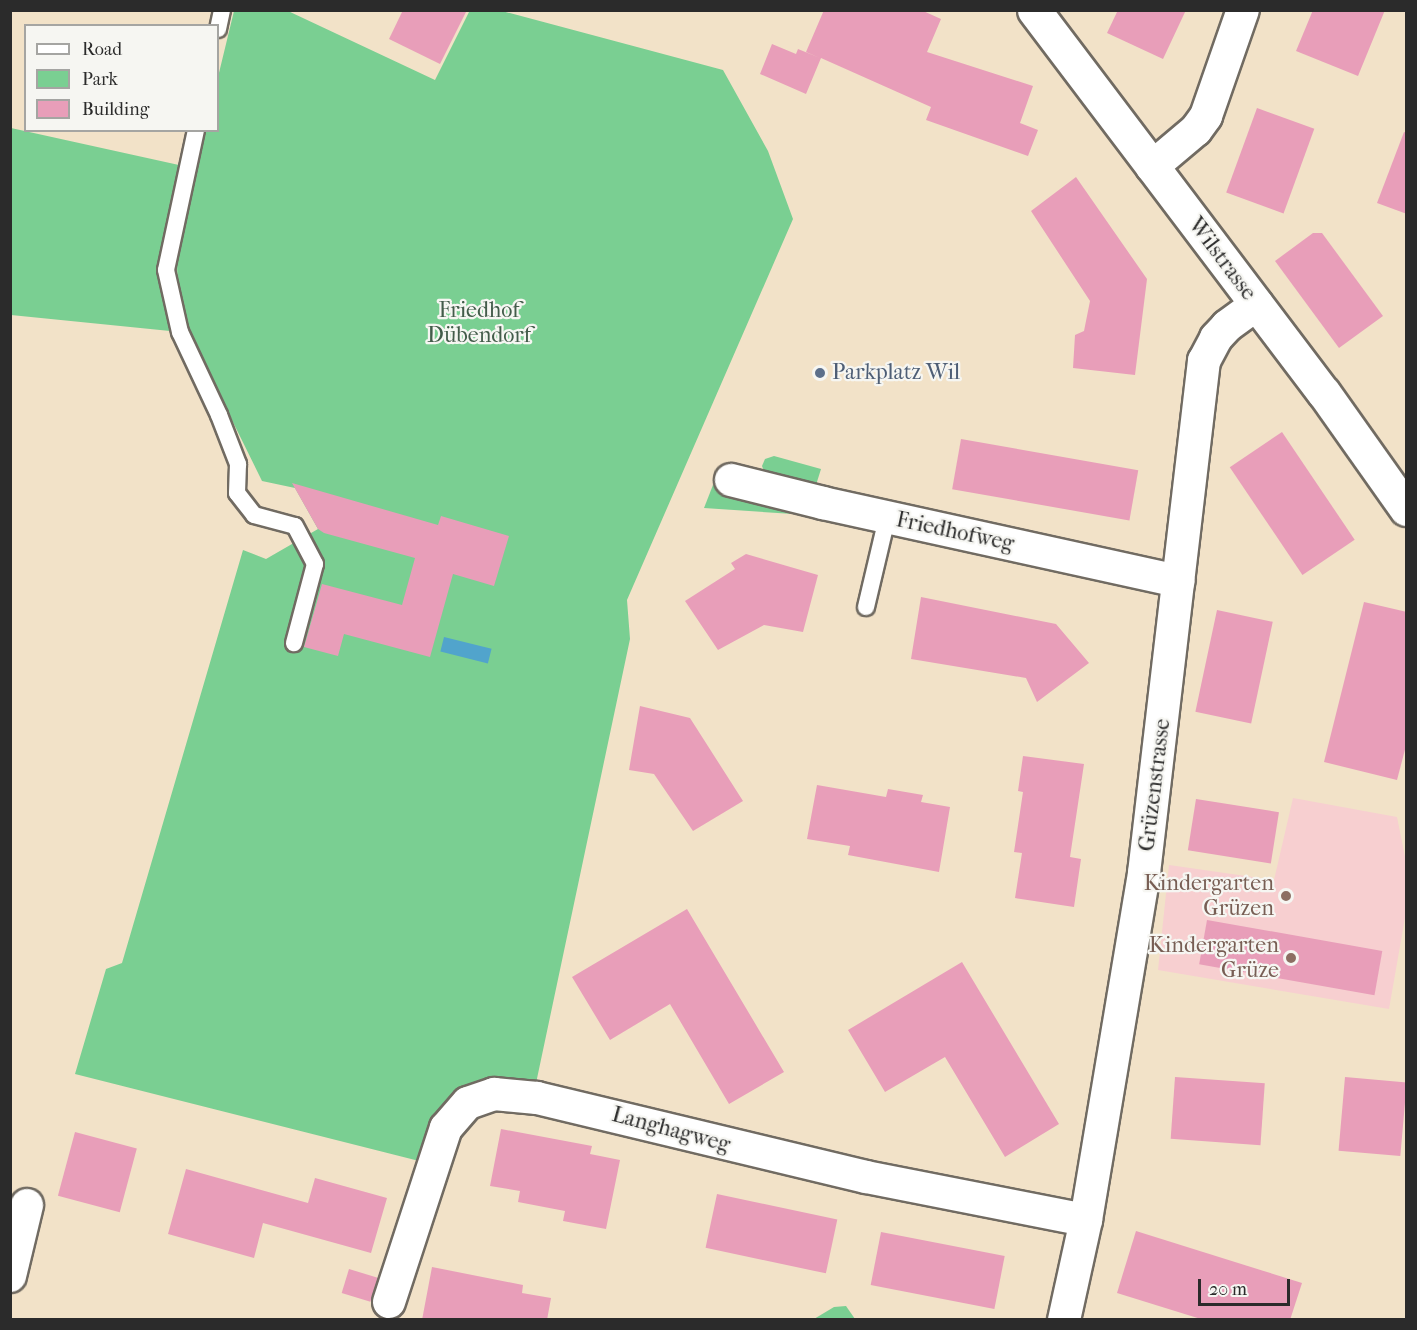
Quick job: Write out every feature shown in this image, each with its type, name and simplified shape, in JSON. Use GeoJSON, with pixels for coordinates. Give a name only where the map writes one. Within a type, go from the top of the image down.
{"type":"FeatureCollection","features":[{"type":"Feature","properties":{"kind":"street","name":"Wilstrasse"},"geometry":{"type":"LineString","coordinates":[[1034,10],[1374,460],[1407,509]]}},
{"type":"Feature","properties":{"kind":"street"},"geometry":{"type":"LineString","coordinates":[[1152,167],[1196,130],[1206,116],[1243,10]]}},
{"type":"Feature","properties":{"kind":"street","name":"Grüzenstrasse"},"geometry":{"type":"LineString","coordinates":[[1064,1320],[1086,1220],[1144,873],[1204,361],[1216,338],[1227,326],[1257,304]]}},
{"type":"Feature","properties":{"kind":"street","name":"Friedhofweg"},"geometry":{"type":"LineString","coordinates":[[731,480],[887,518],[1179,581]]}},
{"type":"Feature","properties":{"kind":"street","name":"Langhagweg"},"geometry":{"type":"LineString","coordinates":[[389,1302],[446,1128],[468,1103],[495,1094],[537,1098],[866,1177],[1086,1220]]}},
{"type":"Feature","properties":{"kind":"street"},"geometry":{"type":"LineString","coordinates":[[10,1276],[27,1205]]}},
{"type":"Feature","properties":{"kind":"lane"},"geometry":{"type":"LineString","coordinates":[[196,132],[166,270],[180,332],[219,415],[238,464],[237,493],[254,515],[295,526],[315,564],[294,643]]}},
{"type":"Feature","properties":{"kind":"lane"},"geometry":{"type":"LineString","coordinates":[[866,607],[887,518]]}},
{"type":"Feature","properties":{"kind":"shaded area","name":"Kindergarten Grüzen"},"geometry":{"type":"Polygon","coordinates":[[[1293,798],[1397,817],[1406,862],[1406,912],[1389,1009],[1158,970],[1169,865],[1274,880],[1293,798]]]}},
{"type":"Feature","properties":{"kind":"green space","name":"Friedhof Dübendorf"},"geometry":{"type":"Polygon","coordinates":[[[470,10],[502,11],[723,70],[768,151],[793,219],[627,600],[630,639],[535,1088],[508,1083],[427,1163],[75,1074],[106,969],[122,963],[243,550],[266,559],[318,529],[295,488],[262,481],[188,331],[178,298],[177,265],[194,171],[204,132],[219,132],[219,73],[234,11],[288,11],[435,80],[470,10]]]}},
{"type":"Feature","properties":{"kind":"green space"},"geometry":{"type":"Polygon","coordinates":[[[11,128],[188,167],[166,270],[180,332],[11,315],[11,128]]]}},
{"type":"Feature","properties":{"kind":"green space"},"geometry":{"type":"Polygon","coordinates":[[[774,456],[821,469],[812,498],[766,476],[762,466],[765,459],[774,456]]]}},
{"type":"Feature","properties":{"kind":"green space"},"geometry":{"type":"Polygon","coordinates":[[[713,485],[794,508],[793,514],[704,508],[713,485]]]}},
{"type":"Feature","properties":{"kind":"green space"},"geometry":{"type":"Polygon","coordinates":[[[846,1306],[855,1319],[814,1319],[834,1307],[846,1306]]]}},
{"type":"Feature","properties":{"kind":"water"},"geometry":{"type":"Polygon","coordinates":[[[444,637],[492,649],[488,663],[440,652],[444,637]]]}},
{"type":"Feature","properties":{"kind":"building"},"geometry":{"type":"Polygon","coordinates":[[[403,10],[467,10],[440,64],[389,39],[403,10]]]}},
{"type":"Feature","properties":{"kind":"building"},"geometry":{"type":"Polygon","coordinates":[[[824,10],[921,10],[941,19],[927,52],[1033,86],[1020,123],[1038,130],[1028,156],[926,120],[931,107],[821,58],[806,94],[760,74],[772,44],[796,54],[798,49],[820,58],[806,52],[824,10]]]}},
{"type":"Feature","properties":{"kind":"building"},"geometry":{"type":"Polygon","coordinates":[[[1118,10],[1186,10],[1163,59],[1107,33],[1118,10]]]}},
{"type":"Feature","properties":{"kind":"building"},"geometry":{"type":"Polygon","coordinates":[[[1313,10],[1385,10],[1358,76],[1296,51],[1313,10]]]}},
{"type":"Feature","properties":{"kind":"building"},"geometry":{"type":"Polygon","coordinates":[[[1257,108],[1314,129],[1284,213],[1226,193],[1257,108]]]}},
{"type":"Feature","properties":{"kind":"building"},"geometry":{"type":"Polygon","coordinates":[[[1404,132],[1407,133],[1407,214],[1377,203],[1404,132]]]}},
{"type":"Feature","properties":{"kind":"building"},"geometry":{"type":"Polygon","coordinates":[[[1076,177],[1147,279],[1135,375],[1073,368],[1075,335],[1084,331],[1090,301],[1031,211],[1076,177]]]}},
{"type":"Feature","properties":{"kind":"building"},"geometry":{"type":"Polygon","coordinates":[[[1313,233],[1322,233],[1383,316],[1339,348],[1275,261],[1313,233]]]}},
{"type":"Feature","properties":{"kind":"building"},"geometry":{"type":"Polygon","coordinates":[[[1282,432],[1355,540],[1302,575],[1230,467],[1282,432]]]}},
{"type":"Feature","properties":{"kind":"building"},"geometry":{"type":"Polygon","coordinates":[[[961,439],[1138,470],[1129,520],[952,489],[961,439]]]}},
{"type":"Feature","properties":{"kind":"building"},"geometry":{"type":"Polygon","coordinates":[[[292,483],[438,525],[441,516],[509,536],[494,586],[453,574],[430,657],[344,634],[338,656],[304,647],[322,584],[402,605],[415,558],[324,533],[318,529],[292,483]]]}},
{"type":"Feature","properties":{"kind":"building"},"geometry":{"type":"Polygon","coordinates":[[[746,554],[818,575],[803,632],[764,625],[718,650],[685,601],[735,569],[731,563],[746,554]]]}},
{"type":"Feature","properties":{"kind":"building"},"geometry":{"type":"Polygon","coordinates":[[[921,597],[1056,624],[1089,663],[1037,702],[1026,678],[911,659],[921,597]]]}},
{"type":"Feature","properties":{"kind":"building"},"geometry":{"type":"Polygon","coordinates":[[[1364,602],[1407,612],[1407,742],[1397,780],[1324,762],[1364,602]]]}},
{"type":"Feature","properties":{"kind":"building"},"geometry":{"type":"Polygon","coordinates":[[[1217,610],[1273,622],[1251,724],[1195,712],[1217,610]]]}},
{"type":"Feature","properties":{"kind":"building"},"geometry":{"type":"Polygon","coordinates":[[[640,706],[690,718],[743,801],[693,831],[654,774],[629,770],[640,706]]]}},
{"type":"Feature","properties":{"kind":"building"},"geometry":{"type":"Polygon","coordinates":[[[1023,756],[1084,764],[1070,857],[1081,859],[1074,907],[1015,898],[1022,853],[1014,852],[1023,792],[1018,791],[1023,756]]]}},
{"type":"Feature","properties":{"kind":"building"},"geometry":{"type":"Polygon","coordinates":[[[817,785],[886,797],[888,789],[923,795],[921,802],[950,807],[939,872],[848,855],[850,846],[807,839],[817,785]]]}},
{"type":"Feature","properties":{"kind":"building"},"geometry":{"type":"Polygon","coordinates":[[[1196,799],[1279,812],[1271,864],[1188,850],[1196,799]]]}},
{"type":"Feature","properties":{"kind":"building"},"geometry":{"type":"Polygon","coordinates":[[[687,909],[784,1072],[729,1104],[670,1004],[610,1040],[572,977],[687,909]]]}},
{"type":"Feature","properties":{"kind":"building","name":"Kindergarten Grüze"},"geometry":{"type":"Polygon","coordinates":[[[1207,920],[1382,951],[1374,995],[1199,964],[1207,920]]]}},
{"type":"Feature","properties":{"kind":"building"},"geometry":{"type":"Polygon","coordinates":[[[962,962],[1059,1124],[1005,1157],[945,1057],[885,1092],[848,1030],[962,962]]]}},
{"type":"Feature","properties":{"kind":"building"},"geometry":{"type":"Polygon","coordinates":[[[1175,1077],[1265,1083],[1260,1145],[1171,1139],[1175,1077]]]}},
{"type":"Feature","properties":{"kind":"building"},"geometry":{"type":"Polygon","coordinates":[[[1345,1077],[1406,1082],[1400,1156],[1339,1151],[1345,1077]]]}},
{"type":"Feature","properties":{"kind":"building"},"geometry":{"type":"Polygon","coordinates":[[[501,1129],[592,1146],[590,1154],[620,1160],[606,1229],[563,1221],[565,1211],[518,1202],[520,1191],[490,1186],[501,1129]]]}},
{"type":"Feature","properties":{"kind":"building"},"geometry":{"type":"Polygon","coordinates":[[[75,1132],[137,1149],[120,1212],[58,1196],[75,1132]]]}},
{"type":"Feature","properties":{"kind":"building"},"geometry":{"type":"Polygon","coordinates":[[[186,1169],[308,1203],[315,1178],[387,1198],[371,1253],[263,1223],[254,1258],[168,1234],[186,1169]]]}},
{"type":"Feature","properties":{"kind":"building"},"geometry":{"type":"Polygon","coordinates":[[[717,1194],[837,1220],[826,1273],[706,1248],[717,1194]]]}},
{"type":"Feature","properties":{"kind":"building"},"geometry":{"type":"Polygon","coordinates":[[[1136,1231],[1302,1283],[1290,1320],[1204,1320],[1117,1293],[1136,1231]]]}},
{"type":"Feature","properties":{"kind":"building"},"geometry":{"type":"Polygon","coordinates":[[[881,1232],[1005,1256],[994,1309],[871,1285],[881,1232]]]}},
{"type":"Feature","properties":{"kind":"building"},"geometry":{"type":"Polygon","coordinates":[[[432,1267],[523,1285],[522,1293],[551,1298],[547,1320],[422,1320],[432,1267]]]}},
{"type":"Feature","properties":{"kind":"building"},"geometry":{"type":"Polygon","coordinates":[[[349,1269],[378,1278],[370,1302],[342,1293],[349,1269]]]}},
{"type":"Feature","properties":{"kind":"place","name":"Parkplatz Wil"},"geometry":{"type":"Point","coordinates":[820,373]}},
{"type":"Feature","properties":{"kind":"place","name":"Kindergarten Grüzen"},"geometry":{"type":"Point","coordinates":[1286,896]}},
{"type":"Feature","properties":{"kind":"place","name":"Kindergarten Grüze"},"geometry":{"type":"Point","coordinates":[1291,958]}}]}
